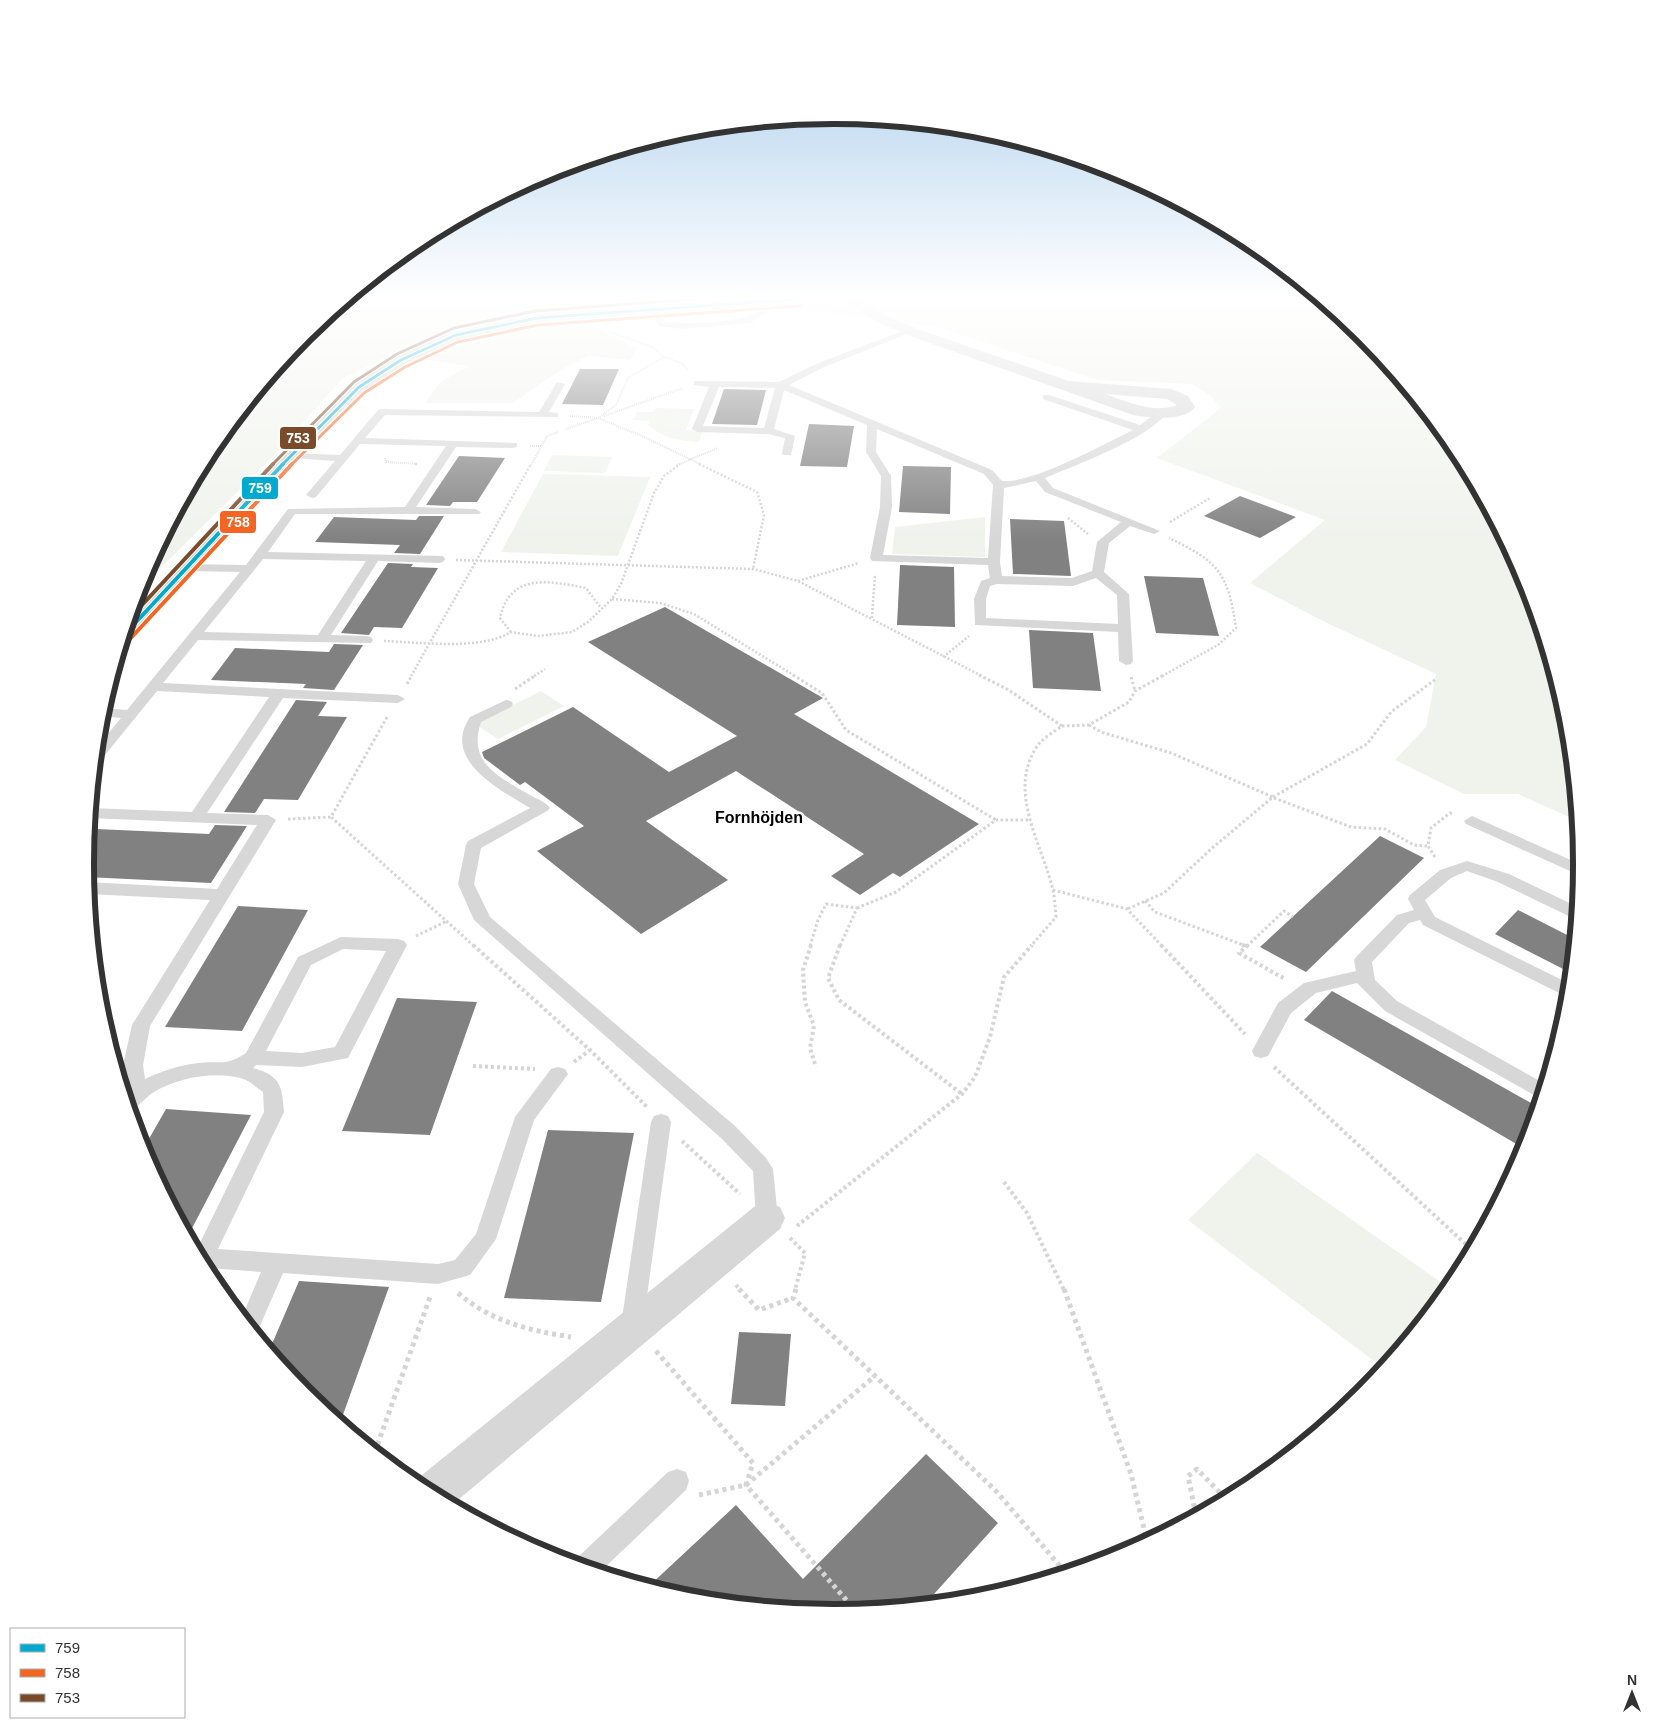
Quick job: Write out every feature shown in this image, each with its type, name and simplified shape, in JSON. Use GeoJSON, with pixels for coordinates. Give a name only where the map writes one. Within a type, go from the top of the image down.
{"type":"FeatureCollection","features":[{"type":"Feature","properties":{"kind":"street"},"geometry":{"type":"LineString","coordinates":[[133,625],[291,456],[358,387],[370,380]]}},
{"type":"Feature","properties":{"kind":"street"},"geometry":{"type":"LineString","coordinates":[[1050,380],[1139,411],[1160,415],[1177,412],[1187,407],[1182,400],[1171,394],[1068,386]]}},
{"type":"Feature","properties":{"kind":"street"},"geometry":{"type":"LineString","coordinates":[[439,1489],[777,1226]]}},
{"type":"Feature","properties":{"kind":"lane"},"geometry":{"type":"LineString","coordinates":[[768,431],[780,385],[791,380]]}},
{"type":"Feature","properties":{"kind":"lane"},"geometry":{"type":"LineString","coordinates":[[697,383],[780,385],[963,459],[988,472],[999,484],[1010,485],[1038,477],[1141,429],[1158,419],[1160,415]]}},
{"type":"Feature","properties":{"kind":"lane"},"geometry":{"type":"LineString","coordinates":[[543,414],[560,384]]}},
{"type":"Feature","properties":{"kind":"lane"},"geometry":{"type":"LineString","coordinates":[[715,384],[697,429],[768,431],[790,436],[787,453]]}},
{"type":"Feature","properties":{"kind":"lane"},"geometry":{"type":"LineString","coordinates":[[1046,397],[1141,429]]}},
{"type":"Feature","properties":{"kind":"lane"},"geometry":{"type":"LineString","coordinates":[[312,495],[382,412],[554,415]]}},
{"type":"Feature","properties":{"kind":"lane"},"geometry":{"type":"LineString","coordinates":[[872,423],[870,452],[886,476],[886,507],[876,558],[994,562]]}},
{"type":"Feature","properties":{"kind":"lane"},"geometry":{"type":"LineString","coordinates":[[358,441],[513,445]]}},
{"type":"Feature","properties":{"kind":"lane"},"geometry":{"type":"LineString","coordinates":[[408,510],[453,444]]}},
{"type":"Feature","properties":{"kind":"lane"},"geometry":{"type":"LineString","coordinates":[[291,456],[343,458]]}},
{"type":"Feature","properties":{"kind":"lane"},"geometry":{"type":"LineString","coordinates":[[1038,477],[1049,490],[1154,531]]}},
{"type":"Feature","properties":{"kind":"lane"},"geometry":{"type":"LineString","coordinates":[[996,580],[994,562],[999,484]]}},
{"type":"Feature","properties":{"kind":"lane"},"geometry":{"type":"LineString","coordinates":[[103,748],[249,569],[292,511],[408,510],[475,512]]}},
{"type":"Feature","properties":{"kind":"lane"},"geometry":{"type":"LineString","coordinates":[[1098,573],[1103,542],[1128,522]]}},
{"type":"Feature","properties":{"kind":"lane"},"geometry":{"type":"LineString","coordinates":[[259,555],[438,559]]}},
{"type":"Feature","properties":{"kind":"lane"},"geometry":{"type":"LineString","coordinates":[[322,638],[374,558]]}},
{"type":"Feature","properties":{"kind":"lane"},"geometry":{"type":"LineString","coordinates":[[188,567],[249,569]]}},
{"type":"Feature","properties":{"kind":"lane"},"geometry":{"type":"LineString","coordinates":[[1098,573],[1073,582],[996,580],[986,584],[980,599],[980,622],[1126,628]]}},
{"type":"Feature","properties":{"kind":"lane"},"geometry":{"type":"LineString","coordinates":[[1098,573],[1123,594],[1126,628],[1124,653],[1126,660]]}},
{"type":"Feature","properties":{"kind":"lane"},"geometry":{"type":"LineString","coordinates":[[195,636],[366,640]]}},
{"type":"Feature","properties":{"kind":"lane"},"geometry":{"type":"LineString","coordinates":[[153,687],[398,698]]}},
{"type":"Feature","properties":{"kind":"lane"},"geometry":{"type":"LineString","coordinates":[[196,818],[279,693]]}},
{"type":"Feature","properties":{"kind":"lane"},"geometry":{"type":"LineString","coordinates":[[506,704],[475,720],[468,740],[472,758],[491,776],[542,808],[474,845],[466,884],[483,920],[728,1132],[759,1164],[763,1169],[777,1226]]}},
{"type":"Feature","properties":{"kind":"lane"},"geometry":{"type":"LineString","coordinates":[[110,713],[131,714]]}},
{"type":"Feature","properties":{"kind":"lane"},"geometry":{"type":"LineString","coordinates":[[95,813],[268,820]]}},
{"type":"Feature","properties":{"kind":"lane"},"geometry":{"type":"LineString","coordinates":[[133,1099],[134,1065],[141,1024],[268,820]]}},
{"type":"Feature","properties":{"kind":"lane"},"geometry":{"type":"LineString","coordinates":[[1472,820],[1573,867]]}},
{"type":"Feature","properties":{"kind":"lane"},"geometry":{"type":"LineString","coordinates":[[1563,987],[1429,921],[1416,899],[1445,874],[1468,865],[1491,873],[1572,912]]}},
{"type":"Feature","properties":{"kind":"lane"},"geometry":{"type":"LineString","coordinates":[[95,888],[221,895]]}},
{"type":"Feature","properties":{"kind":"lane"},"geometry":{"type":"LineString","coordinates":[[1425,913],[1403,919],[1363,960],[1366,984],[1391,1006],[1538,1089]]}},
{"type":"Feature","properties":{"kind":"lane"},"geometry":{"type":"LineString","coordinates":[[235,1070],[253,1058],[304,961],[341,943],[398,945],[342,1053],[302,1060],[253,1058]]}},
{"type":"Feature","properties":{"kind":"lane"},"geometry":{"type":"LineString","coordinates":[[1261,1051],[1284,1008],[1310,988],[1365,975]]}},
{"type":"Feature","properties":{"kind":"lane"},"geometry":{"type":"LineString","coordinates":[[133,1099],[148,1087],[172,1076],[202,1070],[235,1070],[254,1076],[272,1088],[274,1112],[205,1254]]}},
{"type":"Feature","properties":{"kind":"lane"},"geometry":{"type":"LineString","coordinates":[[209,1260],[438,1274],[462,1268],[485,1239],[525,1117],[558,1074]]}},
{"type":"Feature","properties":{"kind":"lane"},"geometry":{"type":"LineString","coordinates":[[630,1342],[661,1122]]}},
{"type":"Feature","properties":{"kind":"lane"},"geometry":{"type":"LineString","coordinates":[[252,1321],[276,1263]]}},
{"type":"Feature","properties":{"kind":"lane"},"geometry":{"type":"LineString","coordinates":[[591,1562],[677,1481]]}},
{"type":"Feature","properties":{"kind":"path"},"geometry":{"type":"LineString","coordinates":[[598,418],[697,383],[696,380]]}},
{"type":"Feature","properties":{"kind":"path"},"geometry":{"type":"LineString","coordinates":[[554,415],[598,418],[690,458],[756,492],[764,515],[753,569]]}},
{"type":"Feature","properties":{"kind":"path"},"geometry":{"type":"LineString","coordinates":[[366,640],[430,643],[472,642],[500,639],[511,632],[537,636],[572,632],[588,622],[600,608],[612,599],[628,566],[654,493],[675,466],[690,458]]}},
{"type":"Feature","properties":{"kind":"path"},"geometry":{"type":"LineString","coordinates":[[1154,531],[1210,498]]}},
{"type":"Feature","properties":{"kind":"path"},"geometry":{"type":"LineString","coordinates":[[793,1298],[805,1253],[777,1226],[962,1094],[975,1077],[990,1037],[1004,977],[1056,917],[1053,890],[1030,820],[1026,771],[1038,744],[1062,726],[1088,725],[1129,702],[1136,691],[1218,645],[1236,628],[1233,603],[1224,574],[1201,553],[1154,531]]}},
{"type":"Feature","properties":{"kind":"path"},"geometry":{"type":"LineString","coordinates":[[798,581],[876,558],[872,618]]}},
{"type":"Feature","properties":{"kind":"path"},"geometry":{"type":"LineString","coordinates":[[438,559],[753,569],[798,581],[872,618],[943,658],[1007,689],[1062,726]]}},
{"type":"Feature","properties":{"kind":"path"},"geometry":{"type":"LineString","coordinates":[[511,632],[500,618],[501,606],[510,591],[530,584],[556,582],[586,588],[600,608]]}},
{"type":"Feature","properties":{"kind":"path"},"geometry":{"type":"LineString","coordinates":[[612,599],[660,603],[694,614],[822,693],[846,730],[996,820],[1030,820]]}},
{"type":"Feature","properties":{"kind":"path"},"geometry":{"type":"LineString","coordinates":[[943,658],[973,634],[980,622]]}},
{"type":"Feature","properties":{"kind":"path"},"geometry":{"type":"LineString","coordinates":[[524,681],[545,669]]}},
{"type":"Feature","properties":{"kind":"path"},"geometry":{"type":"LineString","coordinates":[[1128,909],[1164,893],[1211,849],[1274,797],[1367,744],[1392,712],[1436,679]]}},
{"type":"Feature","properties":{"kind":"path"},"geometry":{"type":"LineString","coordinates":[[1088,725],[1101,732],[1171,753],[1274,797],[1351,827],[1384,829],[1414,845],[1428,846]]}},
{"type":"Feature","properties":{"kind":"path"},"geometry":{"type":"LineString","coordinates":[[1445,874],[1428,846],[1431,828],[1450,813],[1472,820]]}},
{"type":"Feature","properties":{"kind":"path"},"geometry":{"type":"LineString","coordinates":[[268,820],[331,817]]}},
{"type":"Feature","properties":{"kind":"path"},"geometry":{"type":"LineString","coordinates":[[816,1067],[810,1048],[814,1026],[805,1002],[803,970],[818,920],[826,904],[857,908],[896,892],[996,820]]}},
{"type":"Feature","properties":{"kind":"path"},"geometry":{"type":"LineString","coordinates":[[1145,901],[1154,912],[1246,946]]}},
{"type":"Feature","properties":{"kind":"path"},"geometry":{"type":"LineString","coordinates":[[857,908],[835,956],[828,978],[840,1000],[962,1094]]}},
{"type":"Feature","properties":{"kind":"path"},"geometry":{"type":"LineString","coordinates":[[1293,917],[1284,911],[1239,953],[1306,991]]}},
{"type":"Feature","properties":{"kind":"path"},"geometry":{"type":"LineString","coordinates":[[398,945],[447,921]]}},
{"type":"Feature","properties":{"kind":"path"},"geometry":{"type":"LineString","coordinates":[[473,1066],[532,1068],[558,1074]]}},
{"type":"Feature","properties":{"kind":"path"},"geometry":{"type":"LineString","coordinates":[[1004,1182],[1027,1213],[1064,1289],[1131,1474],[1145,1534]]}},
{"type":"Feature","properties":{"kind":"path"},"geometry":{"type":"LineString","coordinates":[[377,1446],[438,1274],[473,1307],[516,1328],[574,1338],[603,1346],[630,1342],[753,1463],[746,1486]]}},
{"type":"Feature","properties":{"kind":"path"},"geometry":{"type":"LineString","coordinates":[[732,1280],[759,1310],[793,1298]]}},
{"type":"Feature","properties":{"kind":"path"},"geometry":{"type":"LineString","coordinates":[[793,1298],[996,1490],[1062,1567]]}},
{"type":"Feature","properties":{"kind":"path"},"geometry":{"type":"LineString","coordinates":[[677,1481],[694,1496],[746,1486],[875,1376]]}},
{"type":"Feature","properties":{"kind":"path"},"geometry":{"type":"LineString","coordinates":[[1195,1509],[1188,1476],[1197,1468],[1221,1494]]}},
{"type":"Feature","properties":{"kind":"path"},"geometry":{"type":"LineString","coordinates":[[746,1486],[849,1603]]}},
{"type":"Feature","properties":{"kind":"shaded area"},"geometry":{"type":"Polygon","coordinates":[[[274,380],[341,380],[268,462],[152,576],[170,537],[218,453],[274,380]]]}},
{"type":"Feature","properties":{"kind":"shaded area"},"geometry":{"type":"Polygon","coordinates":[[[444,380],[547,380],[513,403],[425,403],[440,382],[444,380]]]}},
{"type":"Feature","properties":{"kind":"shaded area"},"geometry":{"type":"Polygon","coordinates":[[[1098,380],[1393,380],[1449,453],[1497,537],[1517,581],[1534,626],[1559,720],[1567,767],[1572,818],[1518,794],[1464,794],[1395,760],[1426,727],[1436,674],[1325,622],[1250,583],[1325,520],[1157,458],[1221,408],[1210,395],[1192,384],[1098,380]]]}},
{"type":"Feature","properties":{"kind":"shaded area"},"geometry":{"type":"Polygon","coordinates":[[[655,408],[694,409],[686,430],[702,431],[699,442],[672,438],[653,429],[648,425],[650,421],[633,420],[637,412],[653,412],[655,408]]]}},
{"type":"Feature","properties":{"kind":"shaded area"},"geometry":{"type":"Polygon","coordinates":[[[552,455],[612,457],[605,473],[544,471],[552,455]]]}},
{"type":"Feature","properties":{"kind":"shaded area"},"geometry":{"type":"Polygon","coordinates":[[[543,474],[650,477],[618,556],[501,552],[543,474]]]}},
{"type":"Feature","properties":{"kind":"shaded area"},"geometry":{"type":"Polygon","coordinates":[[[985,517],[985,557],[892,554],[895,527],[985,517]]]}},
{"type":"Feature","properties":{"kind":"shaded area"},"geometry":{"type":"Polygon","coordinates":[[[541,691],[564,706],[498,739],[475,724],[541,691]]]}},
{"type":"Feature","properties":{"kind":"shaded area"},"geometry":{"type":"Polygon","coordinates":[[[1257,1153],[1443,1284],[1378,1364],[1188,1220],[1257,1153]]]}},
{"type":"Feature","properties":{"kind":"building"},"geometry":{"type":"Polygon","coordinates":[[[575,380],[614,380],[603,405],[562,404],[575,380]]]}},
{"type":"Feature","properties":{"kind":"building"},"geometry":{"type":"Polygon","coordinates":[[[724,389],[766,390],[757,425],[712,424],[724,389]]]}},
{"type":"Feature","properties":{"kind":"building"},"geometry":{"type":"Polygon","coordinates":[[[809,424],[854,426],[847,467],[800,466],[809,424]]]}},
{"type":"Feature","properties":{"kind":"building"},"geometry":{"type":"Polygon","coordinates":[[[459,456],[505,458],[477,502],[453,502],[450,506],[426,505],[459,456]]]}},
{"type":"Feature","properties":{"kind":"building"},"geometry":{"type":"Polygon","coordinates":[[[903,466],[951,467],[950,514],[899,512],[903,466]]]}},
{"type":"Feature","properties":{"kind":"building"},"geometry":{"type":"Polygon","coordinates":[[[1240,496],[1296,517],[1260,538],[1204,516],[1240,496]]]}},
{"type":"Feature","properties":{"kind":"building"},"geometry":{"type":"Polygon","coordinates":[[[419,516],[444,516],[420,554],[394,553],[400,545],[315,542],[334,517],[416,520],[419,516]]]}},
{"type":"Feature","properties":{"kind":"building"},"geometry":{"type":"Polygon","coordinates":[[[1010,519],[1064,521],[1071,576],[1013,574],[1010,519]]]}},
{"type":"Feature","properties":{"kind":"building"},"geometry":{"type":"Polygon","coordinates":[[[388,563],[413,564],[411,567],[438,568],[402,628],[374,627],[369,635],[341,633],[388,563]]]}},
{"type":"Feature","properties":{"kind":"building"},"geometry":{"type":"Polygon","coordinates":[[[900,565],[954,567],[955,627],[897,625],[900,565]]]}},
{"type":"Feature","properties":{"kind":"building"},"geometry":{"type":"Polygon","coordinates":[[[1144,576],[1203,578],[1219,636],[1156,633],[1144,576]]]}},
{"type":"Feature","properties":{"kind":"building"},"geometry":{"type":"Polygon","coordinates":[[[665,607],[823,698],[794,714],[979,824],[900,877],[893,873],[860,895],[831,876],[864,854],[736,771],[646,821],[728,880],[641,934],[537,851],[584,826],[525,782],[520,785],[484,758],[482,752],[573,707],[669,772],[737,736],[588,642],[665,607]]]}},
{"type":"Feature","properties":{"kind":"building"},"geometry":{"type":"Polygon","coordinates":[[[1029,630],[1093,633],[1101,691],[1033,688],[1029,630]]]}},
{"type":"Feature","properties":{"kind":"building"},"geometry":{"type":"Polygon","coordinates":[[[334,644],[363,645],[334,690],[303,688],[306,684],[211,680],[235,648],[329,652],[334,644]]]}},
{"type":"Feature","properties":{"kind":"building"},"geometry":{"type":"Polygon","coordinates":[[[296,700],[327,702],[318,716],[347,717],[298,800],[264,799],[255,813],[224,812],[296,700]]]}},
{"type":"Feature","properties":{"kind":"building"},"geometry":{"type":"Polygon","coordinates":[[[215,825],[247,826],[211,883],[94,877],[96,829],[209,834],[215,825]]]}},
{"type":"Feature","properties":{"kind":"building"},"geometry":{"type":"Polygon","coordinates":[[[1380,836],[1424,858],[1306,972],[1260,947],[1380,836]]]}},
{"type":"Feature","properties":{"kind":"building"},"geometry":{"type":"Polygon","coordinates":[[[238,906],[308,910],[242,1031],[165,1027],[238,906]]]}},
{"type":"Feature","properties":{"kind":"building"},"geometry":{"type":"Polygon","coordinates":[[[1518,910],[1570,936],[1565,970],[1495,934],[1518,910]]]}},
{"type":"Feature","properties":{"kind":"building"},"geometry":{"type":"Polygon","coordinates":[[[1332,991],[1533,1104],[1518,1145],[1304,1020],[1332,991]]]}},
{"type":"Feature","properties":{"kind":"building"},"geometry":{"type":"Polygon","coordinates":[[[397,998],[477,1002],[430,1135],[342,1131],[397,998]]]}},
{"type":"Feature","properties":{"kind":"building"},"geometry":{"type":"Polygon","coordinates":[[[166,1109],[251,1115],[191,1230],[170,1191],[148,1141],[166,1109]]]}},
{"type":"Feature","properties":{"kind":"building"},"geometry":{"type":"Polygon","coordinates":[[[548,1130],[634,1133],[601,1302],[504,1298],[548,1130]]]}},
{"type":"Feature","properties":{"kind":"building"},"geometry":{"type":"Polygon","coordinates":[[[299,1281],[389,1287],[342,1417],[310,1387],[272,1345],[299,1281]]]}},
{"type":"Feature","properties":{"kind":"building"},"geometry":{"type":"Polygon","coordinates":[[[739,1332],[791,1334],[785,1406],[731,1404],[739,1332]]]}},
{"type":"Feature","properties":{"kind":"building"},"geometry":{"type":"Polygon","coordinates":[[[926,1454],[998,1523],[932,1597],[882,1602],[834,1604],[785,1602],[689,1590],[654,1582],[736,1505],[803,1579],[926,1454]]]}},
{"type":"Feature","properties":{"kind":"transit line","name":"753"},"geometry":{"type":"LineString","coordinates":[[140,607],[286,450],[358,380]]}},
{"type":"Feature","properties":{"kind":"transit line","name":"759"},"geometry":{"type":"LineString","coordinates":[[133,625],[291,455],[359,387],[370,380]]}},
{"type":"Feature","properties":{"kind":"transit line","name":"758"},"geometry":{"type":"LineString","coordinates":[[129,640],[296,460],[364,393],[385,380]]}},
{"type":"Feature","properties":{"kind":"district","name":"Fornhöjden"},"geometry":{"type":"Point","coordinates":[759,817]}}]}
